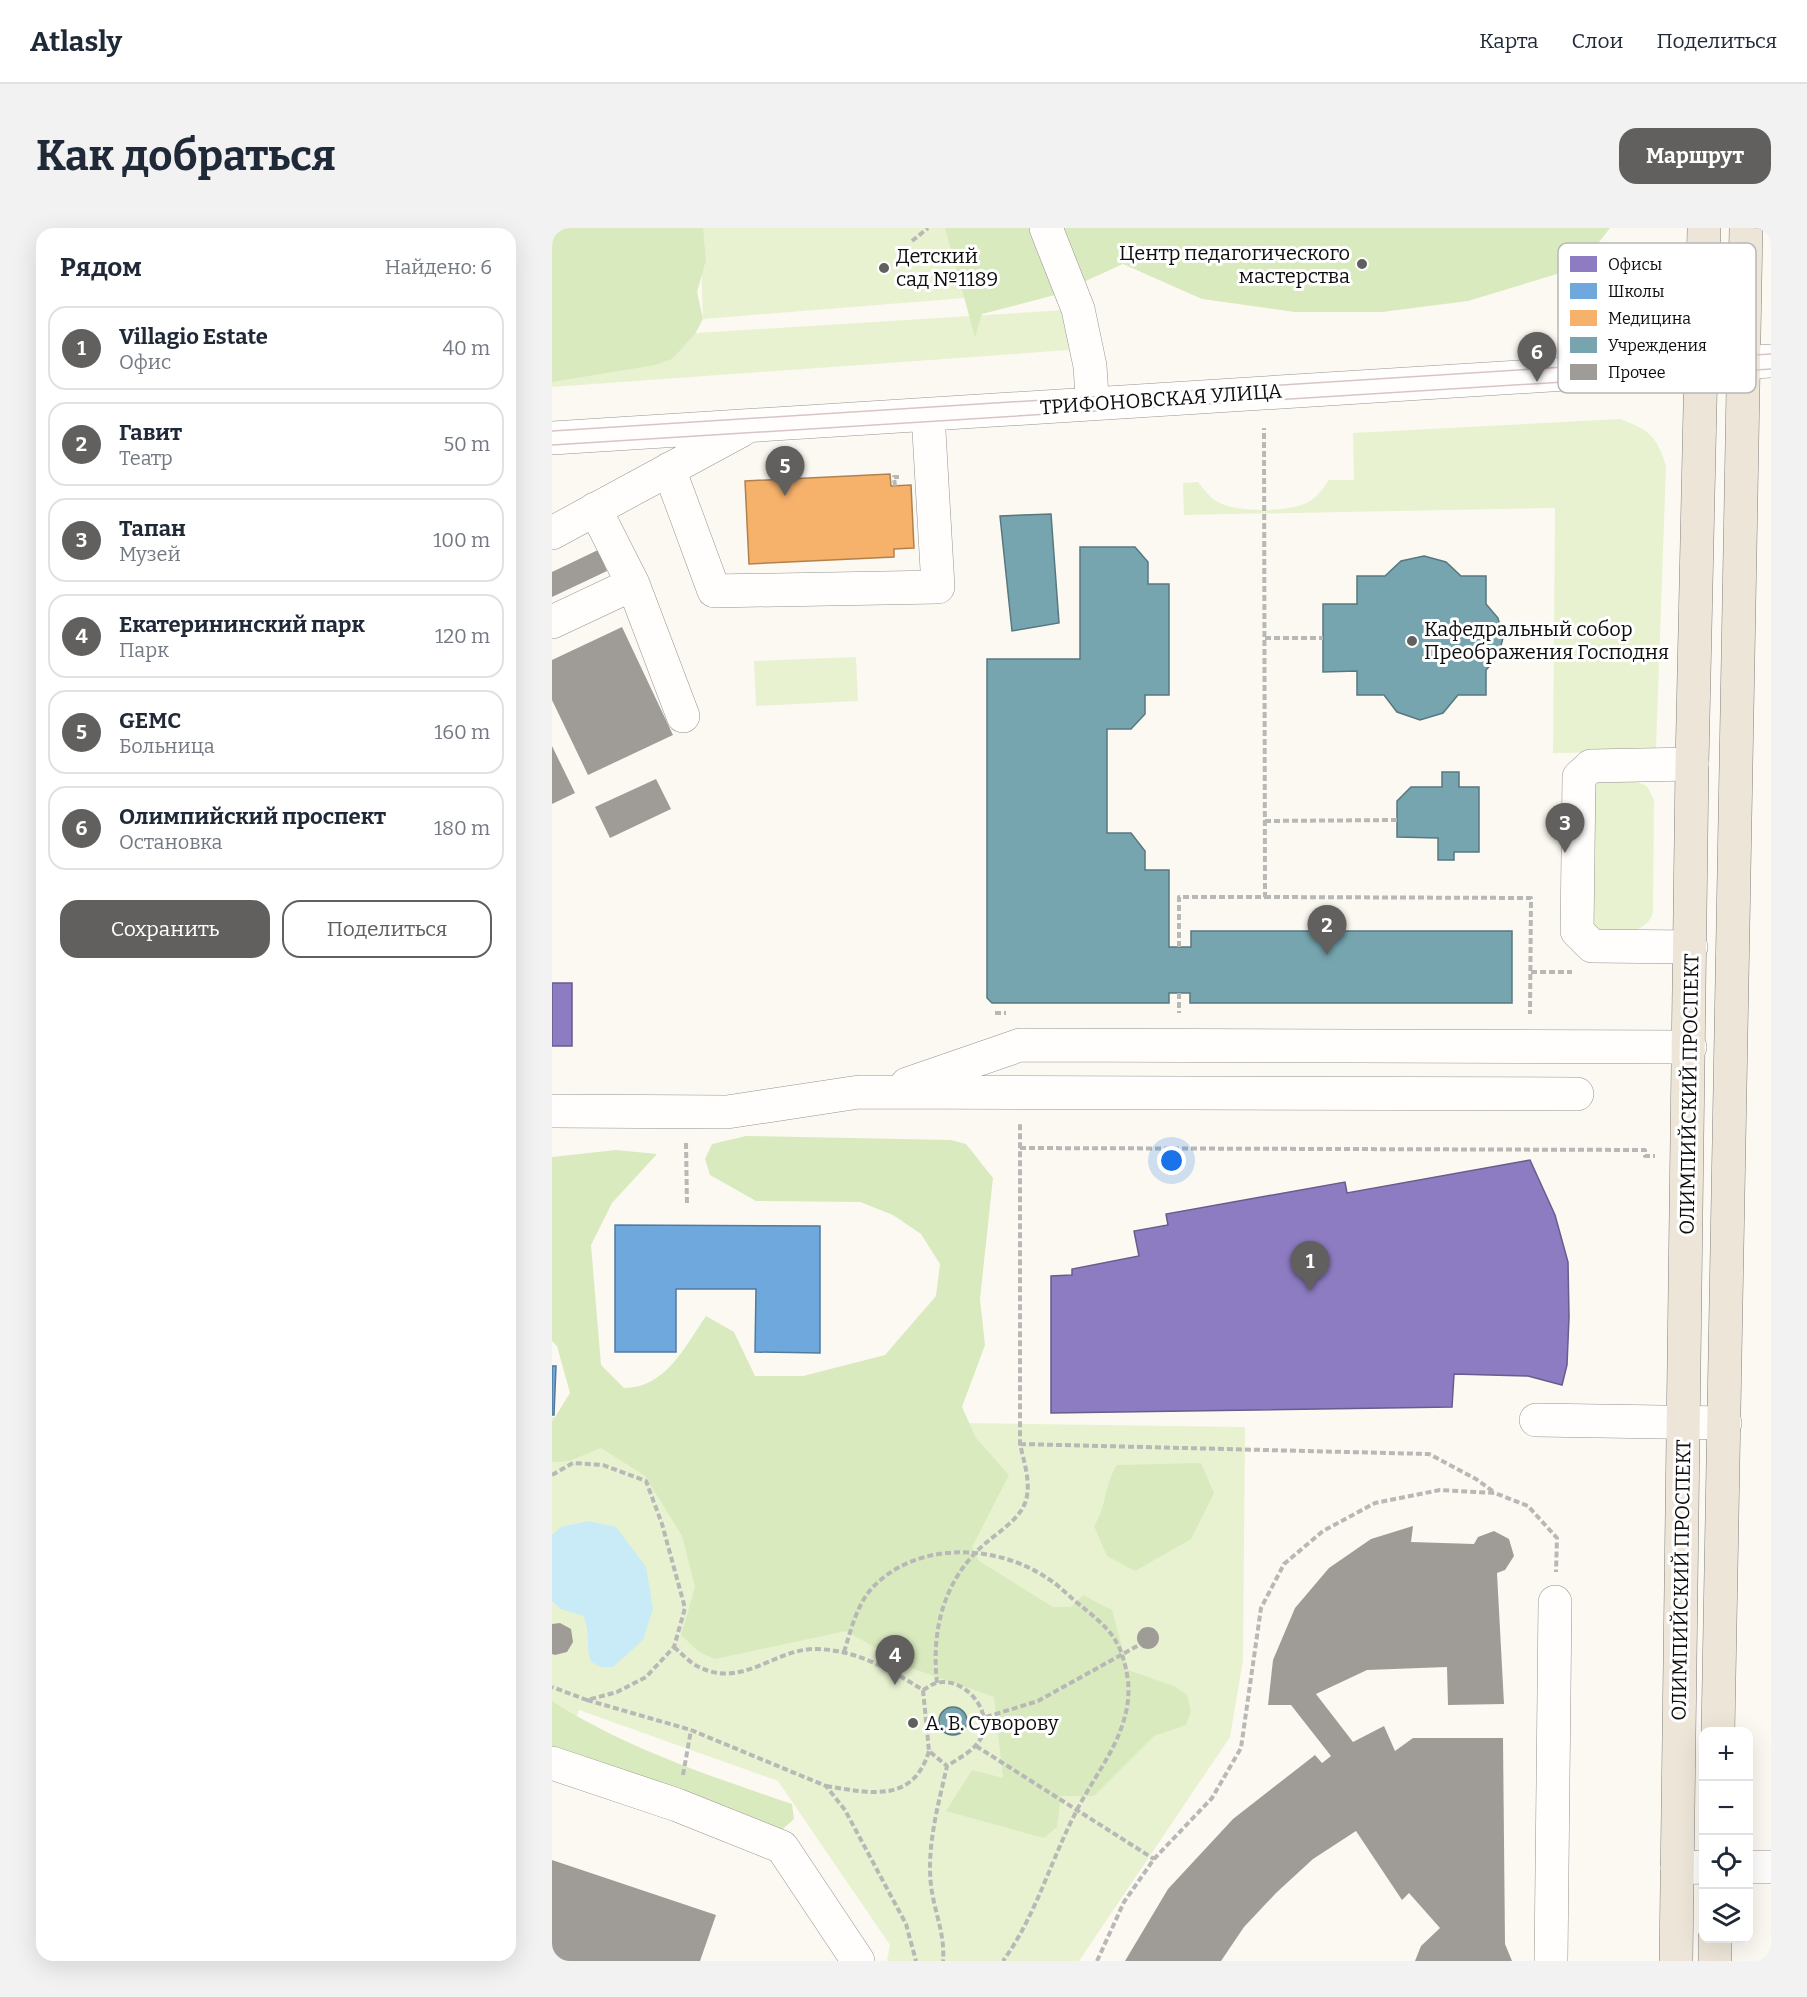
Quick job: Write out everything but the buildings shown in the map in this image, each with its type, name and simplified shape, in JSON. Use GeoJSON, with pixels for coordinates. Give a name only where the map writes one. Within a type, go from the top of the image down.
{"type":"FeatureCollection","features":[{"type":"Feature","properties":{"kind":"main road","name":"ОЛИМПИЙСКИЙ ПРОСПЕКТ"},"geometry":{"type":"LineString","coordinates":[[1704,228],[1704,243]]}},
{"type":"Feature","properties":{"kind":"main road","name":"ОЛИМПИЙСКИЙ ПРОСПЕКТ"},"geometry":{"type":"LineString","coordinates":[[1746,228],[1747,243]]}},
{"type":"Feature","properties":{"kind":"main road","name":"ОЛИМПИЙСКИЙ ПРОСПЕКТ"},"geometry":{"type":"LineString","coordinates":[[1718,1727],[1725,1423],[1758,362],[1756,340]]}},
{"type":"Feature","properties":{"kind":"main road","name":"ОЛИМПИЙСКИЙ ПРОСПЕКТ"},"geometry":{"type":"LineString","coordinates":[[1676,1961],[1690,1867],[1684,1423],[1692,764],[1699,393]]}},
{"type":"Feature","properties":{"kind":"main road"},"geometry":{"type":"LineString","coordinates":[[1715,1943],[1715,1961]]}},
{"type":"Feature","properties":{"kind":"street"},"geometry":{"type":"LineString","coordinates":[[1046,228],[1078,309],[1090,366],[1092,396],[1097,402]]}},
{"type":"Feature","properties":{"kind":"street","name":"ТРИФОНОВСКАЯ УЛИЦА"},"geometry":{"type":"LineString","coordinates":[[552,438],[1558,373]]}},
{"type":"Feature","properties":{"kind":"street"},"geometry":{"type":"LineString","coordinates":[[669,470],[714,591],[938,587],[928,414]]}},
{"type":"Feature","properties":{"kind":"street"},"geometry":{"type":"LineString","coordinates":[[552,533],[751,425]]}},
{"type":"Feature","properties":{"kind":"street"},"geometry":{"type":"LineString","coordinates":[[595,509],[633,584],[683,716]]}},
{"type":"Feature","properties":{"kind":"street"},"geometry":{"type":"LineString","coordinates":[[552,622],[633,584]]}},
{"type":"Feature","properties":{"kind":"street"},"geometry":{"type":"LineString","coordinates":[[1691,947],[1592,946],[1577,931],[1579,777],[1591,766],[1692,764]]}},
{"type":"Feature","properties":{"kind":"street"},"geometry":{"type":"LineString","coordinates":[[886,1092],[1020,1045],[1690,1047]]}},
{"type":"Feature","properties":{"kind":"street"},"geometry":{"type":"LineString","coordinates":[[552,1111],[727,1112],[859,1092],[1020,1095],[1577,1095]]}},
{"type":"Feature","properties":{"kind":"street"},"geometry":{"type":"LineString","coordinates":[[1536,1420],[1725,1423]]}},
{"type":"Feature","properties":{"kind":"street"},"geometry":{"type":"LineString","coordinates":[[1551,1961],[1555,1602]]}},
{"type":"Feature","properties":{"kind":"street"},"geometry":{"type":"LineString","coordinates":[[552,1763],[677,1805],[782,1847],[858,1961]]}},
{"type":"Feature","properties":{"kind":"street"},"geometry":{"type":"LineString","coordinates":[[1753,1867],[1771,1867]]}},
{"type":"Feature","properties":{"kind":"path"},"geometry":{"type":"LineString","coordinates":[[912,241],[928,228]]}},
{"type":"Feature","properties":{"kind":"path"},"geometry":{"type":"LineString","coordinates":[[1264,428],[1265,897]]}},
{"type":"Feature","properties":{"kind":"path"},"geometry":{"type":"LineString","coordinates":[[1265,638],[1323,638]]}},
{"type":"Feature","properties":{"kind":"path"},"geometry":{"type":"LineString","coordinates":[[1265,821],[1397,820]]}},
{"type":"Feature","properties":{"kind":"path"},"geometry":{"type":"LineString","coordinates":[[1179,947],[1179,897],[1531,898],[1531,1014],[1519,1014]]}},
{"type":"Feature","properties":{"kind":"path"},"geometry":{"type":"LineString","coordinates":[[1531,972],[1579,972]]}},
{"type":"Feature","properties":{"kind":"path"},"geometry":{"type":"LineString","coordinates":[[1179,993],[1179,1014]]}},
{"type":"Feature","properties":{"kind":"path"},"geometry":{"type":"LineString","coordinates":[[995,1014],[1018,1014]]}},
{"type":"Feature","properties":{"kind":"path"},"geometry":{"type":"LineString","coordinates":[[1168,1014],[1191,1014]]}},
{"type":"Feature","properties":{"kind":"path"},"geometry":{"type":"LineString","coordinates":[[686,1112],[687,1204]]}},
{"type":"Feature","properties":{"kind":"path"},"geometry":{"type":"LineString","coordinates":[[937,1683],[936,1636],[945,1598],[958,1574],[975,1552],[1021,1513],[1026,1501],[1028,1487],[1020,1444],[1020,1148],[1645,1150],[1645,1156],[1655,1156]]}},
{"type":"Feature","properties":{"kind":"path"},"geometry":{"type":"LineString","coordinates":[[1020,1444],[1429,1454],[1495,1492],[1528,1506],[1557,1538],[1555,1602]]}},
{"type":"Feature","properties":{"kind":"path"},"geometry":{"type":"LineString","coordinates":[[552,1475],[573,1463],[603,1465],[646,1481],[662,1524],[685,1608],[674,1647],[646,1677],[617,1692],[587,1700]]}},
{"type":"Feature","properties":{"kind":"path"},"geometry":{"type":"LineString","coordinates":[[1097,1961],[1124,1902],[1154,1858],[1212,1798],[1241,1748],[1261,1608],[1284,1564],[1323,1531],[1375,1503],[1440,1490],[1495,1492]]}},
{"type":"Feature","properties":{"kind":"path"},"geometry":{"type":"LineString","coordinates":[[844,1652],[861,1607],[873,1587],[888,1575],[922,1558],[953,1551],[975,1552],[1026,1567],[1047,1577],[1111,1630],[1122,1653],[1128,1682],[1128,1705],[1119,1734],[1077,1810],[1025,1922],[1003,1961]]}},
{"type":"Feature","properties":{"kind":"path"},"geometry":{"type":"LineString","coordinates":[[986,1717],[1015,1710],[1038,1701],[1138,1645]]}},
{"type":"Feature","properties":{"kind":"path"},"geometry":{"type":"LineString","coordinates":[[674,1647],[698,1667],[727,1675],[749,1672],[782,1657],[815,1649],[844,1652],[886,1667],[923,1690]]}},
{"type":"Feature","properties":{"kind":"path"},"geometry":{"type":"LineString","coordinates":[[923,1690],[937,1683],[956,1686],[972,1694],[986,1717],[983,1735],[976,1746],[947,1766],[934,1827],[931,1865],[932,1892],[941,1925],[943,1961]]}},
{"type":"Feature","properties":{"kind":"path"},"geometry":{"type":"LineString","coordinates":[[552,1688],[691,1730],[826,1786],[861,1792],[892,1791],[912,1783],[924,1768],[929,1751],[923,1690]]}},
{"type":"Feature","properties":{"kind":"path"},"geometry":{"type":"LineString","coordinates":[[689,1748],[691,1730]]}},
{"type":"Feature","properties":{"kind":"path"},"geometry":{"type":"LineString","coordinates":[[976,1746],[1154,1858]]}},
{"type":"Feature","properties":{"kind":"path"},"geometry":{"type":"LineString","coordinates":[[929,1751],[947,1766]]}},
{"type":"Feature","properties":{"kind":"path"},"geometry":{"type":"LineString","coordinates":[[826,1786],[845,1810],[906,1924],[916,1961]]}},
{"type":"Feature","properties":{"kind":"green space"},"geometry":{"type":"Polygon","coordinates":[[[552,228],[703,228],[706,260],[697,292],[703,319],[695,334],[672,359],[655,365],[552,382],[552,228]]]}},
{"type":"Feature","properties":{"kind":"green space","name":"Детский сад №1189"},"geometry":{"type":"Polygon","coordinates":[[[700,228],[1033,228],[1051,291],[703,319],[700,228]]]}},
{"type":"Feature","properties":{"kind":"green space","name":"Центр педагогического мастерства"},"geometry":{"type":"Polygon","coordinates":[[[945,228],[1610,228],[1598,243],[1558,243],[1557,274],[1468,301],[1382,312],[1295,312],[1202,299],[1123,264],[1055,295],[982,314],[975,337],[945,228]]]}},
{"type":"Feature","properties":{"kind":"green space"},"geometry":{"type":"Polygon","coordinates":[[[1065,310],[1069,350],[552,387],[552,342],[1065,310]]]}},
{"type":"Feature","properties":{"kind":"green space"},"geometry":{"type":"Polygon","coordinates":[[[1620,419],[1650,435],[1659,448],[1666,466],[1656,748],[1644,752],[1553,753],[1555,508],[1184,515],[1183,483],[1198,482],[1212,498],[1230,507],[1264,510],[1288,508],[1306,503],[1317,496],[1329,480],[1354,480],[1353,433],[1620,419]]]}},
{"type":"Feature","properties":{"kind":"green space"},"geometry":{"type":"Polygon","coordinates":[[[856,657],[858,701],[756,706],[754,661],[856,657]]]}},
{"type":"Feature","properties":{"kind":"green space"},"geometry":{"type":"Polygon","coordinates":[[[1633,780],[1647,786],[1654,800],[1653,912],[1643,926],[1635,930],[1607,932],[1590,925],[1587,791],[1598,781],[1633,780]]]}},
{"type":"Feature","properties":{"kind":"green space"},"geometry":{"type":"Polygon","coordinates":[[[746,1136],[951,1140],[966,1144],[993,1178],[980,1299],[985,1345],[962,1407],[976,1438],[1009,1475],[972,1547],[979,1561],[1053,1607],[1071,1607],[1083,1595],[1112,1610],[1128,1670],[1174,1686],[1187,1695],[1191,1711],[1186,1725],[1154,1736],[1094,1796],[1061,1796],[1057,1827],[1044,1838],[946,1811],[972,1770],[1003,1778],[994,1697],[911,1668],[846,1631],[715,1659],[699,1652],[681,1635],[695,1587],[682,1536],[645,1476],[601,1448],[569,1461],[552,1462],[552,1422],[570,1393],[557,1346],[552,1341],[552,1157],[616,1150],[657,1154],[612,1203],[591,1245],[601,1365],[624,1388],[652,1381],[663,1373],[682,1352],[706,1316],[734,1332],[755,1376],[803,1376],[885,1355],[936,1296],[940,1264],[921,1234],[893,1215],[860,1202],[756,1201],[710,1175],[705,1159],[712,1144],[746,1136]]]}},
{"type":"Feature","properties":{"kind":"green space"},"geometry":{"type":"Polygon","coordinates":[[[552,1417],[1245,1427],[1243,1660],[1230,1737],[1079,1961],[887,1961],[890,1945],[778,1781],[579,1710],[568,1738],[552,1733],[552,1417]]]}},
{"type":"Feature","properties":{"kind":"green space"},"geometry":{"type":"Polygon","coordinates":[[[1201,1463],[1214,1493],[1191,1539],[1135,1571],[1107,1556],[1094,1526],[1117,1465],[1201,1463]]]}},
{"type":"Feature","properties":{"kind":"green space"},"geometry":{"type":"Polygon","coordinates":[[[552,1701],[638,1747],[792,1804],[794,1819],[769,1841],[552,1760],[552,1701]]]}},
{"type":"Feature","properties":{"kind":"water"},"geometry":{"type":"Polygon","coordinates":[[[588,1521],[616,1527],[646,1567],[653,1609],[643,1640],[613,1667],[601,1667],[591,1662],[587,1627],[583,1616],[561,1609],[552,1601],[552,1535],[561,1527],[588,1521]]]}},
{"type":"Feature","properties":{"kind":"tram line"},"geometry":{"type":"LineString","coordinates":[[1756,355],[1771,354]]}},
{"type":"Feature","properties":{"kind":"tram line"},"geometry":{"type":"LineString","coordinates":[[552,431],[1558,367]]}},
{"type":"Feature","properties":{"kind":"tram line"},"geometry":{"type":"LineString","coordinates":[[1756,370],[1771,369]]}},
{"type":"Feature","properties":{"kind":"tram line"},"geometry":{"type":"LineString","coordinates":[[552,445],[1558,382]]}},
{"type":"Feature","properties":{"kind":"place","name":"Центр педагогического мастерства"},"geometry":{"type":"Point","coordinates":[1362,264]}},
{"type":"Feature","properties":{"kind":"place","name":"Детский сад №1189"},"geometry":{"type":"Point","coordinates":[884,268]}},
{"type":"Feature","properties":{"kind":"place","name":"Олимпийский проспект"},"geometry":{"type":"Point","coordinates":[1537,382]}},
{"type":"Feature","properties":{"kind":"place","name":"GEMC"},"geometry":{"type":"Point","coordinates":[785,496]}},
{"type":"Feature","properties":{"kind":"place","name":"Кафедральный собор Преображения Господня"},"geometry":{"type":"Point","coordinates":[1412,641]}},
{"type":"Feature","properties":{"kind":"place","name":"Тапан"},"geometry":{"type":"Point","coordinates":[1565,853]}},
{"type":"Feature","properties":{"kind":"place","name":"Гавит"},"geometry":{"type":"Point","coordinates":[1327,955]}},
{"type":"Feature","properties":{"kind":"place","name":"Villagio Estate"},"geometry":{"type":"Point","coordinates":[1310,1291]}},
{"type":"Feature","properties":{"kind":"place","name":"Екатерининский парк"},"geometry":{"type":"Point","coordinates":[895,1685]}},
{"type":"Feature","properties":{"kind":"place","name":"А. В. Суворову"},"geometry":{"type":"Point","coordinates":[913,1723]}}]}
